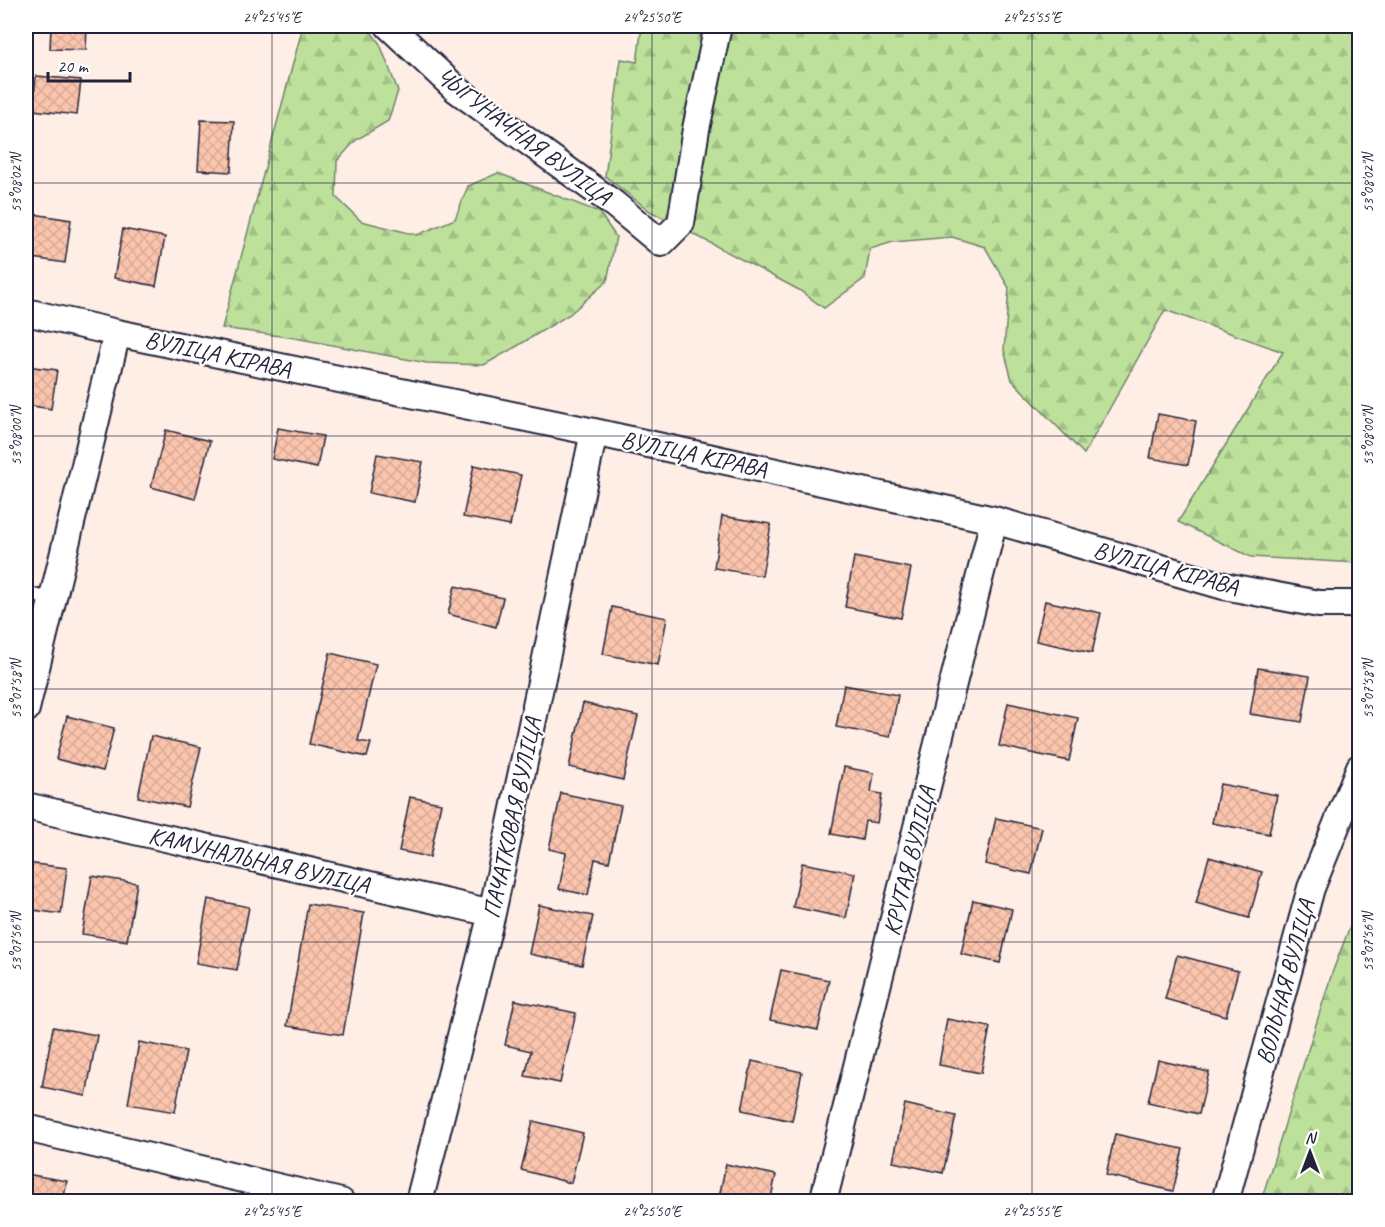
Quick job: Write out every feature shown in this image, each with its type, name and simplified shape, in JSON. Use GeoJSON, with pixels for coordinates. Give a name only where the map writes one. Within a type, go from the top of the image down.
{"type":"FeatureCollection","features":[{"type":"Feature","properties":{"kind":"street","name":"ЧЫГУНАЧНАЯ ВУЛІЦА"},"geometry":{"type":"LineString","coordinates":[[389,26],[456,89],[614,204],[661,243],[681,223],[696,129],[718,26]]}},
{"type":"Feature","properties":{"kind":"street","name":"ВУЛІЦА КІРАВА"},"geometry":{"type":"LineString","coordinates":[[26,312],[594,432],[994,520],[1224,586],[1319,604],[1359,604]]}},
{"type":"Feature","properties":{"kind":"street"},"geometry":{"type":"LineString","coordinates":[[26,709],[117,333]]}},
{"type":"Feature","properties":{"kind":"street","name":"ПАЧАТКОВАЯ ВУЛІЦА"},"geometry":{"type":"LineString","coordinates":[[419,1202],[492,913],[594,432]]}},
{"type":"Feature","properties":{"kind":"street","name":"КРУТАЯ ВУЛІЦА"},"geometry":{"type":"LineString","coordinates":[[823,1202],[994,520]]}},
{"type":"Feature","properties":{"kind":"street","name":"ВОЛЬНАЯ ВУЛІЦА"},"geometry":{"type":"LineString","coordinates":[[1225,1202],[1311,888],[1359,767]]}},
{"type":"Feature","properties":{"kind":"street","name":"КАМУНАЛЬНАЯ ВУЛІЦА"},"geometry":{"type":"LineString","coordinates":[[26,806],[492,913]]}},
{"type":"Feature","properties":{"kind":"street"},"geometry":{"type":"LineString","coordinates":[[26,1128],[341,1202]]}},
{"type":"Feature","properties":{"kind":"lane"},"geometry":{"type":"LineString","coordinates":[[26,593],[53,600]]}},
{"type":"Feature","properties":{"kind":"green space"},"geometry":{"type":"Polygon","coordinates":[[[303,26],[367,26],[380,44],[398,91],[388,121],[356,140],[337,161],[336,197],[361,221],[417,235],[455,219],[468,186],[498,173],[599,212],[616,237],[607,281],[570,314],[484,365],[427,363],[295,338],[222,328],[303,26]]]}},
{"type":"Feature","properties":{"kind":"green space"},"geometry":{"type":"Polygon","coordinates":[[[642,26],[1359,26],[1359,563],[1251,557],[1178,522],[1283,352],[1165,310],[1084,454],[1012,380],[1004,350],[1009,288],[985,247],[952,237],[893,242],[870,249],[865,278],[824,308],[799,290],[650,211],[605,176],[621,59],[637,62],[642,26]]]}},
{"type":"Feature","properties":{"kind":"green space"},"geometry":{"type":"Polygon","coordinates":[[[1359,903],[1359,1201],[1261,1201],[1332,973],[1359,903]]]}},
{"type":"Feature","properties":{"kind":"building"},"geometry":{"type":"Polygon","coordinates":[[[51,26],[87,26],[86,50],[50,49],[51,26]]]}},
{"type":"Feature","properties":{"kind":"building"},"geometry":{"type":"Polygon","coordinates":[[[36,76],[81,80],[77,115],[33,110],[36,76]]]}},
{"type":"Feature","properties":{"kind":"building"},"geometry":{"type":"Polygon","coordinates":[[[201,120],[234,121],[231,172],[198,170],[201,120]]]}},
{"type":"Feature","properties":{"kind":"building"},"geometry":{"type":"Polygon","coordinates":[[[27,213],[71,220],[65,263],[26,257],[27,213]]]}},
{"type":"Feature","properties":{"kind":"building"},"geometry":{"type":"Polygon","coordinates":[[[123,229],[165,237],[156,286],[114,278],[123,229]]]}},
{"type":"Feature","properties":{"kind":"building"},"geometry":{"type":"Polygon","coordinates":[[[26,366],[57,370],[51,409],[26,405],[26,366]]]}},
{"type":"Feature","properties":{"kind":"building"},"geometry":{"type":"Polygon","coordinates":[[[1158,414],[1196,421],[1188,465],[1150,458],[1158,414]]]}},
{"type":"Feature","properties":{"kind":"building"},"geometry":{"type":"Polygon","coordinates":[[[278,428],[323,436],[317,468],[272,459],[278,428]]]}},
{"type":"Feature","properties":{"kind":"building"},"geometry":{"type":"Polygon","coordinates":[[[166,430],[210,441],[195,499],[151,487],[166,430]]]}},
{"type":"Feature","properties":{"kind":"building"},"geometry":{"type":"Polygon","coordinates":[[[377,454],[423,462],[415,502],[369,493],[377,454]]]}},
{"type":"Feature","properties":{"kind":"building"},"geometry":{"type":"Polygon","coordinates":[[[474,465],[521,475],[510,526],[463,517],[474,465]]]}},
{"type":"Feature","properties":{"kind":"building"},"geometry":{"type":"Polygon","coordinates":[[[722,516],[771,524],[762,576],[714,568],[722,516]]]}},
{"type":"Feature","properties":{"kind":"building"},"geometry":{"type":"Polygon","coordinates":[[[854,557],[911,568],[901,618],[845,607],[854,557]]]}},
{"type":"Feature","properties":{"kind":"building"},"geometry":{"type":"Polygon","coordinates":[[[455,586],[503,598],[496,627],[448,614],[455,586]]]}},
{"type":"Feature","properties":{"kind":"building"},"geometry":{"type":"Polygon","coordinates":[[[1045,601],[1101,613],[1092,653],[1036,641],[1045,601]]]}},
{"type":"Feature","properties":{"kind":"building"},"geometry":{"type":"Polygon","coordinates":[[[612,607],[667,618],[658,665],[603,654],[612,607]]]}},
{"type":"Feature","properties":{"kind":"building"},"geometry":{"type":"Polygon","coordinates":[[[330,653],[376,664],[358,741],[371,743],[367,757],[309,744],[330,653]]]}},
{"type":"Feature","properties":{"kind":"building"},"geometry":{"type":"Polygon","coordinates":[[[1258,668],[1310,676],[1302,722],[1250,714],[1258,668]]]}},
{"type":"Feature","properties":{"kind":"building"},"geometry":{"type":"Polygon","coordinates":[[[844,685],[898,695],[890,737],[836,727],[844,685]]]}},
{"type":"Feature","properties":{"kind":"building"},"geometry":{"type":"Polygon","coordinates":[[[583,703],[638,716],[623,780],[569,767],[583,703]]]}},
{"type":"Feature","properties":{"kind":"building"},"geometry":{"type":"Polygon","coordinates":[[[1008,703],[1078,718],[1069,761],[999,746],[1008,703]]]}},
{"type":"Feature","properties":{"kind":"building"},"geometry":{"type":"Polygon","coordinates":[[[67,716],[114,728],[103,771],[56,759],[67,716]]]}},
{"type":"Feature","properties":{"kind":"building"},"geometry":{"type":"Polygon","coordinates":[[[151,736],[201,747],[187,807],[138,797],[151,736]]]}},
{"type":"Feature","properties":{"kind":"building"},"geometry":{"type":"Polygon","coordinates":[[[844,767],[874,773],[871,792],[882,794],[877,823],[865,821],[862,840],[831,834],[844,767]]]}},
{"type":"Feature","properties":{"kind":"building"},"geometry":{"type":"Polygon","coordinates":[[[1220,784],[1277,795],[1269,834],[1212,823],[1220,784]]]}},
{"type":"Feature","properties":{"kind":"building"},"geometry":{"type":"Polygon","coordinates":[[[561,793],[621,806],[609,862],[595,859],[588,895],[559,889],[566,853],[549,849],[561,793]]]}},
{"type":"Feature","properties":{"kind":"building"},"geometry":{"type":"Polygon","coordinates":[[[410,797],[441,803],[430,857],[399,851],[410,797]]]}},
{"type":"Feature","properties":{"kind":"building"},"geometry":{"type":"Polygon","coordinates":[[[996,818],[1042,828],[1031,874],[985,864],[996,818]]]}},
{"type":"Feature","properties":{"kind":"building"},"geometry":{"type":"Polygon","coordinates":[[[1209,857],[1262,872],[1249,918],[1196,903],[1209,857]]]}},
{"type":"Feature","properties":{"kind":"building"},"geometry":{"type":"Polygon","coordinates":[[[26,863],[67,868],[61,914],[26,909],[26,863]]]}},
{"type":"Feature","properties":{"kind":"building"},"geometry":{"type":"Polygon","coordinates":[[[802,863],[855,873],[846,918],[793,907],[802,863]]]}},
{"type":"Feature","properties":{"kind":"building"},"geometry":{"type":"Polygon","coordinates":[[[92,876],[137,883],[127,941],[82,934],[92,876]]]}},
{"type":"Feature","properties":{"kind":"building"},"geometry":{"type":"Polygon","coordinates":[[[208,899],[249,907],[237,970],[196,963],[208,899]]]}},
{"type":"Feature","properties":{"kind":"building"},"geometry":{"type":"Polygon","coordinates":[[[973,900],[1012,909],[1000,963],[961,954],[973,900]]]}},
{"type":"Feature","properties":{"kind":"building"},"geometry":{"type":"Polygon","coordinates":[[[308,904],[364,913],[343,1035],[287,1026],[308,904]]]}},
{"type":"Feature","properties":{"kind":"building"},"geometry":{"type":"Polygon","coordinates":[[[539,905],[593,916],[582,965],[529,954],[539,905]]]}},
{"type":"Feature","properties":{"kind":"building"},"geometry":{"type":"Polygon","coordinates":[[[1177,955],[1238,971],[1226,1016],[1165,999],[1177,955]]]}},
{"type":"Feature","properties":{"kind":"building"},"geometry":{"type":"Polygon","coordinates":[[[781,970],[829,980],[818,1030],[770,1020],[781,970]]]}},
{"type":"Feature","properties":{"kind":"building"},"geometry":{"type":"Polygon","coordinates":[[[515,1000],[576,1013],[560,1083],[525,1076],[531,1051],[505,1045],[515,1000]]]}},
{"type":"Feature","properties":{"kind":"building"},"geometry":{"type":"Polygon","coordinates":[[[947,1019],[990,1027],[981,1073],[939,1065],[947,1019]]]}},
{"type":"Feature","properties":{"kind":"building"},"geometry":{"type":"Polygon","coordinates":[[[53,1027],[97,1035],[86,1096],[42,1087],[53,1027]]]}},
{"type":"Feature","properties":{"kind":"building"},"geometry":{"type":"Polygon","coordinates":[[[139,1042],[186,1051],[175,1112],[128,1104],[139,1042]]]}},
{"type":"Feature","properties":{"kind":"building"},"geometry":{"type":"Polygon","coordinates":[[[1158,1060],[1209,1072],[1199,1114],[1148,1102],[1158,1060]]]}},
{"type":"Feature","properties":{"kind":"building"},"geometry":{"type":"Polygon","coordinates":[[[752,1061],[802,1072],[792,1121],[742,1110],[752,1061]]]}},
{"type":"Feature","properties":{"kind":"building"},"geometry":{"type":"Polygon","coordinates":[[[905,1104],[956,1116],[943,1173],[893,1162],[905,1104]]]}},
{"type":"Feature","properties":{"kind":"building"},"geometry":{"type":"Polygon","coordinates":[[[533,1121],[583,1133],[571,1183],[521,1170],[533,1121]]]}},
{"type":"Feature","properties":{"kind":"building"},"geometry":{"type":"Polygon","coordinates":[[[1115,1134],[1183,1149],[1173,1191],[1106,1175],[1115,1134]]]}},
{"type":"Feature","properties":{"kind":"building"},"geometry":{"type":"Polygon","coordinates":[[[726,1164],[776,1175],[770,1202],[718,1202],[726,1164]]]}},
{"type":"Feature","properties":{"kind":"building"},"geometry":{"type":"Polygon","coordinates":[[[26,1174],[67,1181],[63,1202],[26,1202],[26,1174]]]}}]}
